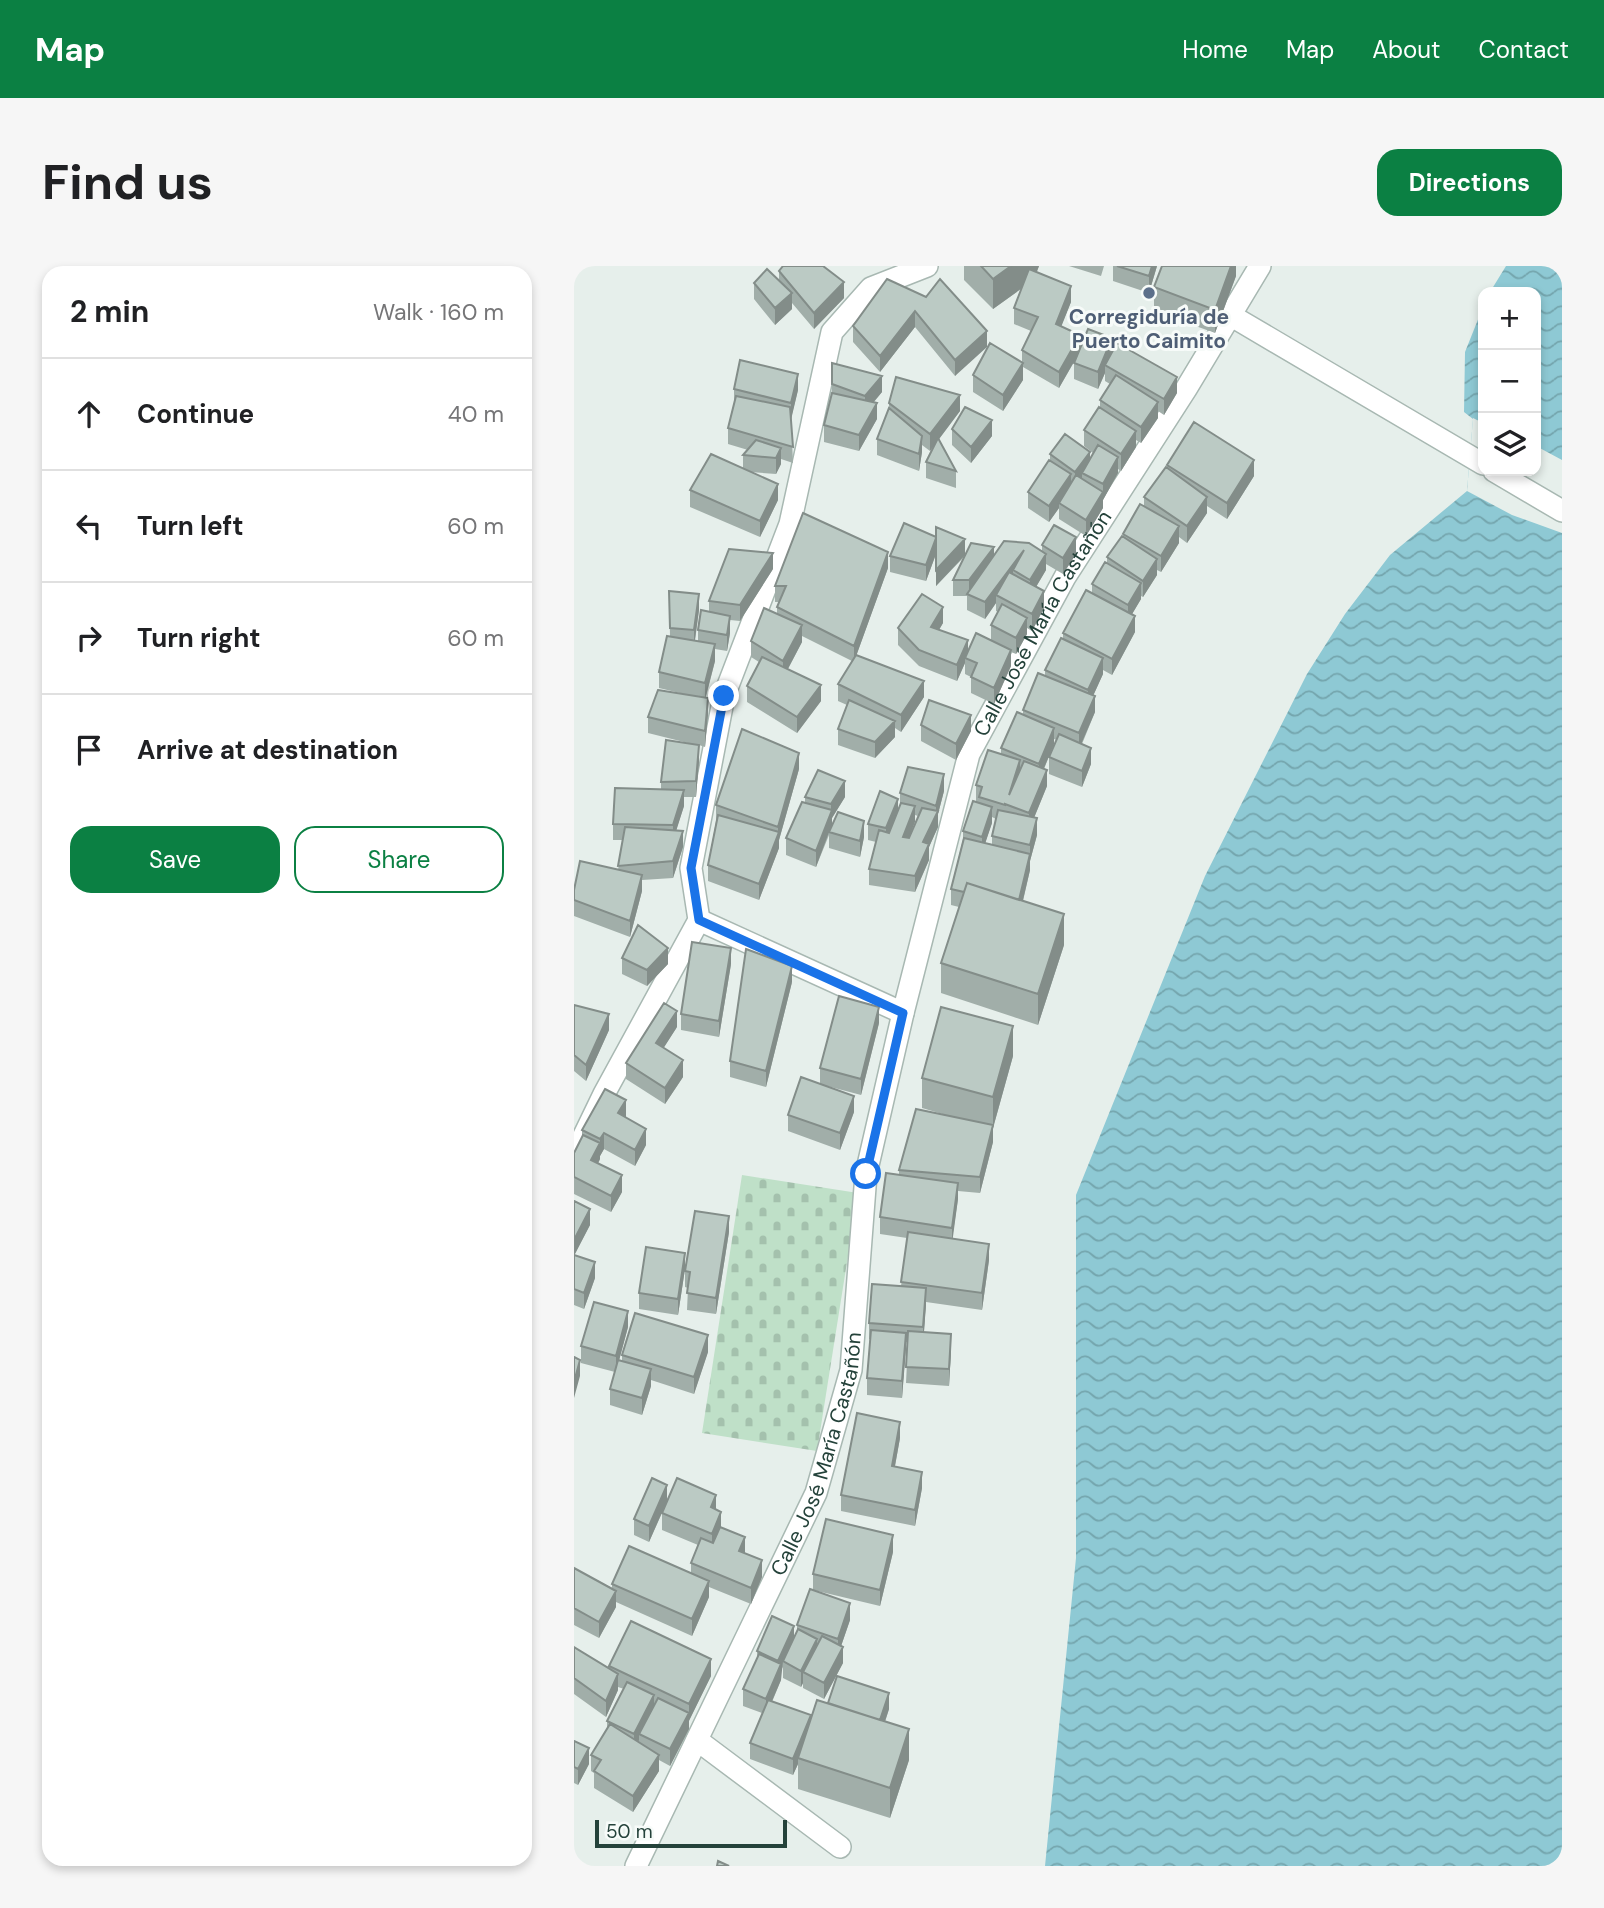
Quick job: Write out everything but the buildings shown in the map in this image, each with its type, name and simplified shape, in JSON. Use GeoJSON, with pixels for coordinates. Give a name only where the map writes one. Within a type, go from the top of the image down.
{"type":"FeatureCollection","features":[{"type":"Feature","properties":{"kind":"street"},"geometry":{"type":"LineString","coordinates":[[574,1156],[604,1094],[699,920],[691,868],[724,696],[790,524],[832,332],[871,288],[927,266]]}},
{"type":"Feature","properties":{"kind":"street","name":"Calle José María Castañón"},"geometry":{"type":"LineString","coordinates":[[636,1866],[816,1493],[852,1370],[866,1174],[903,1013],[969,754],[1065,577],[1186,389],[1260,266]]}},
{"type":"Feature","properties":{"kind":"street"},"geometry":{"type":"LineString","coordinates":[[1230,315],[1478,461]]}},
{"type":"Feature","properties":{"kind":"street"},"geometry":{"type":"LineString","coordinates":[[1502,476],[1562,511]]}},
{"type":"Feature","properties":{"kind":"street"},"geometry":{"type":"LineString","coordinates":[[699,920],[903,1013]]}},
{"type":"Feature","properties":{"kind":"street"},"geometry":{"type":"LineString","coordinates":[[697,1740],[840,1847]]}},
{"type":"Feature","properties":{"kind":"green space"},"geometry":{"type":"Polygon","coordinates":[[[742,1175],[858,1193],[817,1451],[702,1433],[742,1175]]]}},
{"type":"Feature","properties":{"kind":"water"},"geometry":{"type":"Polygon","coordinates":[[[1506,266],[1562,266],[1562,1866],[1045,1866],[1076,1558],[1076,1195],[1205,876],[1307,674],[1345,614],[1390,555],[1467,491],[1473,419],[1464,412],[1465,352],[1478,320],[1478,476],[1541,476],[1541,287],[1493,287],[1506,266]]]}},
{"type":"Feature","properties":{"kind":"pier"},"geometry":{"type":"Polygon","coordinates":[[[1473,418],[1478,420],[1478,476],[1541,476],[1541,449],[1562,460],[1562,533],[1512,515],[1467,491],[1473,418]]]}},
{"type":"Feature","properties":{"kind":"place","name":"Corregiduría de Puerto Caimito"},"geometry":{"type":"Point","coordinates":[1149,293]}},
{"type":"Feature","properties":{"kind":"route"},"geometry":{"type":"LineString","coordinates":[[724,696],[691,868],[699,920],[903,1013],[866,1174]]}}]}
